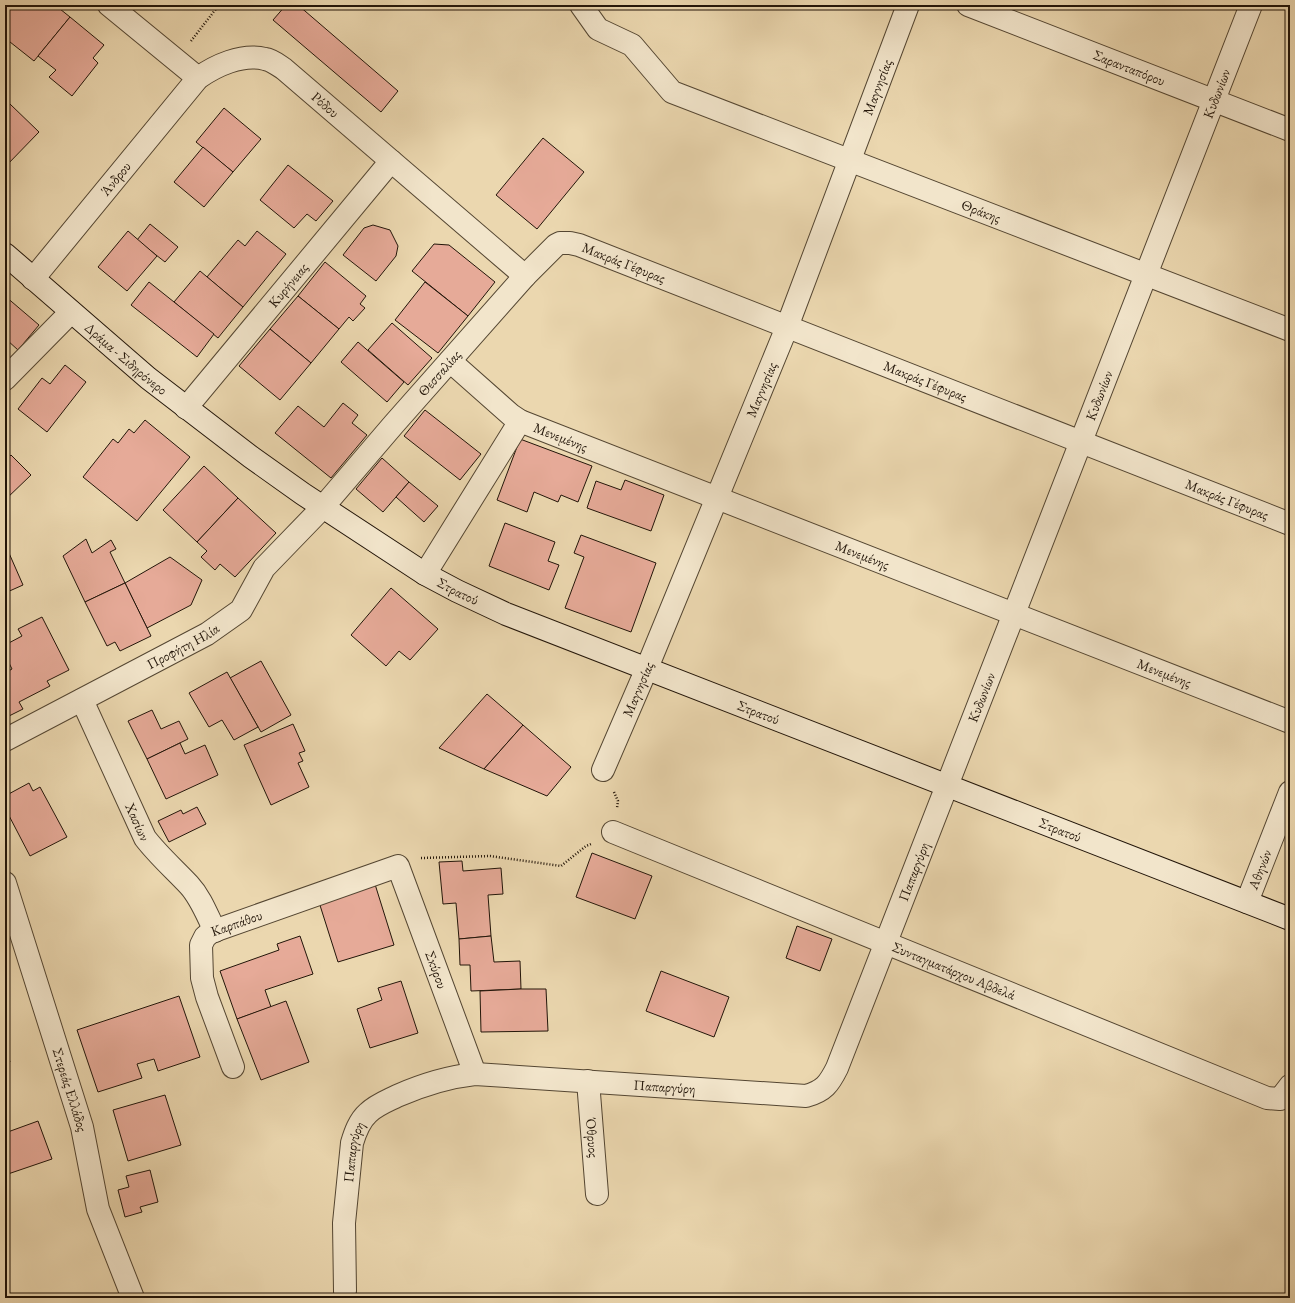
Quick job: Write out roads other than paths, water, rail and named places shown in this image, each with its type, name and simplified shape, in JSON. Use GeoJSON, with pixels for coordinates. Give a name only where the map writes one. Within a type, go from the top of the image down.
{"type":"FeatureCollection","features":[{"type":"Feature","properties":{"kind":"street"},"geometry":{"type":"LineString","coordinates":[[109,5],[198,78]]}},
{"type":"Feature","properties":{"kind":"street","name":"Θράκης"},"geometry":{"type":"LineString","coordinates":[[581,5],[598,29],[632,45],[672,92],[1290,330]]}},
{"type":"Feature","properties":{"kind":"street","name":"Μαγνησίας"},"geometry":{"type":"LineString","coordinates":[[603,770],[647,668],[787,327],[908,5]]}},
{"type":"Feature","properties":{"kind":"street","name":"Σαρανταπόρου"},"geometry":{"type":"LineString","coordinates":[[968,5],[1290,130]]}},
{"type":"Feature","properties":{"kind":"street","name":"Κυδωνίων"},"geometry":{"type":"LineString","coordinates":[[946,785],[1251,5]]}},
{"type":"Feature","properties":{"kind":"street","name":"Ρόδου"},"geometry":{"type":"LineString","coordinates":[[198,78],[222,65],[238,60],[253,58],[264,58],[284,69],[525,276]]}},
{"type":"Feature","properties":{"kind":"street","name":"Άνδρου"},"geometry":{"type":"LineString","coordinates":[[33,279],[198,78]]}},
{"type":"Feature","properties":{"kind":"street","name":"Κυρήνειας"},"geometry":{"type":"LineString","coordinates":[[186,408],[390,161]]}},
{"type":"Feature","properties":{"kind":"street","name":"Μακράς Γέφυρας"},"geometry":{"type":"LineString","coordinates":[[560,243],[579,245],[1290,524]]}},
{"type":"Feature","properties":{"kind":"street","name":"Θεσσαλίας"},"geometry":{"type":"LineString","coordinates":[[323,507],[525,276],[560,243]]}},
{"type":"Feature","properties":{"kind":"street","name":"Δράμα - Σιδηρόνερο"},"geometry":{"type":"LineString","coordinates":[[5,254],[142,373],[251,457]]}},
{"type":"Feature","properties":{"kind":"street"},"geometry":{"type":"LineString","coordinates":[[5,379],[71,312]]}},
{"type":"Feature","properties":{"kind":"street","name":"Μενεμένης"},"geometry":{"type":"LineString","coordinates":[[450,361],[511,415],[520,421],[1290,722]]}},
{"type":"Feature","properties":{"kind":"street"},"geometry":{"type":"LineString","coordinates":[[426,574],[520,421]]}},
{"type":"Feature","properties":{"kind":"street","name":"Στρατού"},"geometry":{"type":"LineString","coordinates":[[251,457],[323,507],[426,574],[494,609],[1290,919]]}},
{"type":"Feature","properties":{"kind":"street","name":"Προφήτη Ηλία"},"geometry":{"type":"LineString","coordinates":[[5,740],[207,634],[242,610],[264,568],[323,507]]}},
{"type":"Feature","properties":{"kind":"street","name":"Χασίων"},"geometry":{"type":"LineString","coordinates":[[82,700],[145,838],[200,900],[214,931]]}},
{"type":"Feature","properties":{"kind":"street","name":"Παπαργύρη"},"geometry":{"type":"LineString","coordinates":[[345,1292],[344,1223],[352,1143],[359,1125],[366,1115],[380,1104],[429,1084],[456,1076],[475,1074],[806,1096],[825,1088],[837,1068],[946,785]]}},
{"type":"Feature","properties":{"kind":"street","name":"Αθηνών"},"geometry":{"type":"LineString","coordinates":[[1247,902],[1290,792]]}},
{"type":"Feature","properties":{"kind":"street","name":"Συνταγματάρχου Αβδελά"},"geometry":{"type":"LineString","coordinates":[[613,832],[1267,1098],[1280,1099],[1290,1086]]}},
{"type":"Feature","properties":{"kind":"street","name":"Καρπάθου"},"geometry":{"type":"LineString","coordinates":[[233,1067],[207,997],[202,978],[201,945],[205,937],[214,931],[398,866]]}},
{"type":"Feature","properties":{"kind":"street","name":"Σκύρου"},"geometry":{"type":"LineString","coordinates":[[398,866],[475,1074]]}},
{"type":"Feature","properties":{"kind":"street","name":"Στερεάς Ελλάδος"},"geometry":{"type":"LineString","coordinates":[[5,883],[82,1126],[98,1209],[133,1298]]}},
{"type":"Feature","properties":{"kind":"street","name":"Όθρυος"},"geometry":{"type":"LineString","coordinates":[[588,1081],[597,1194]]}}]}
